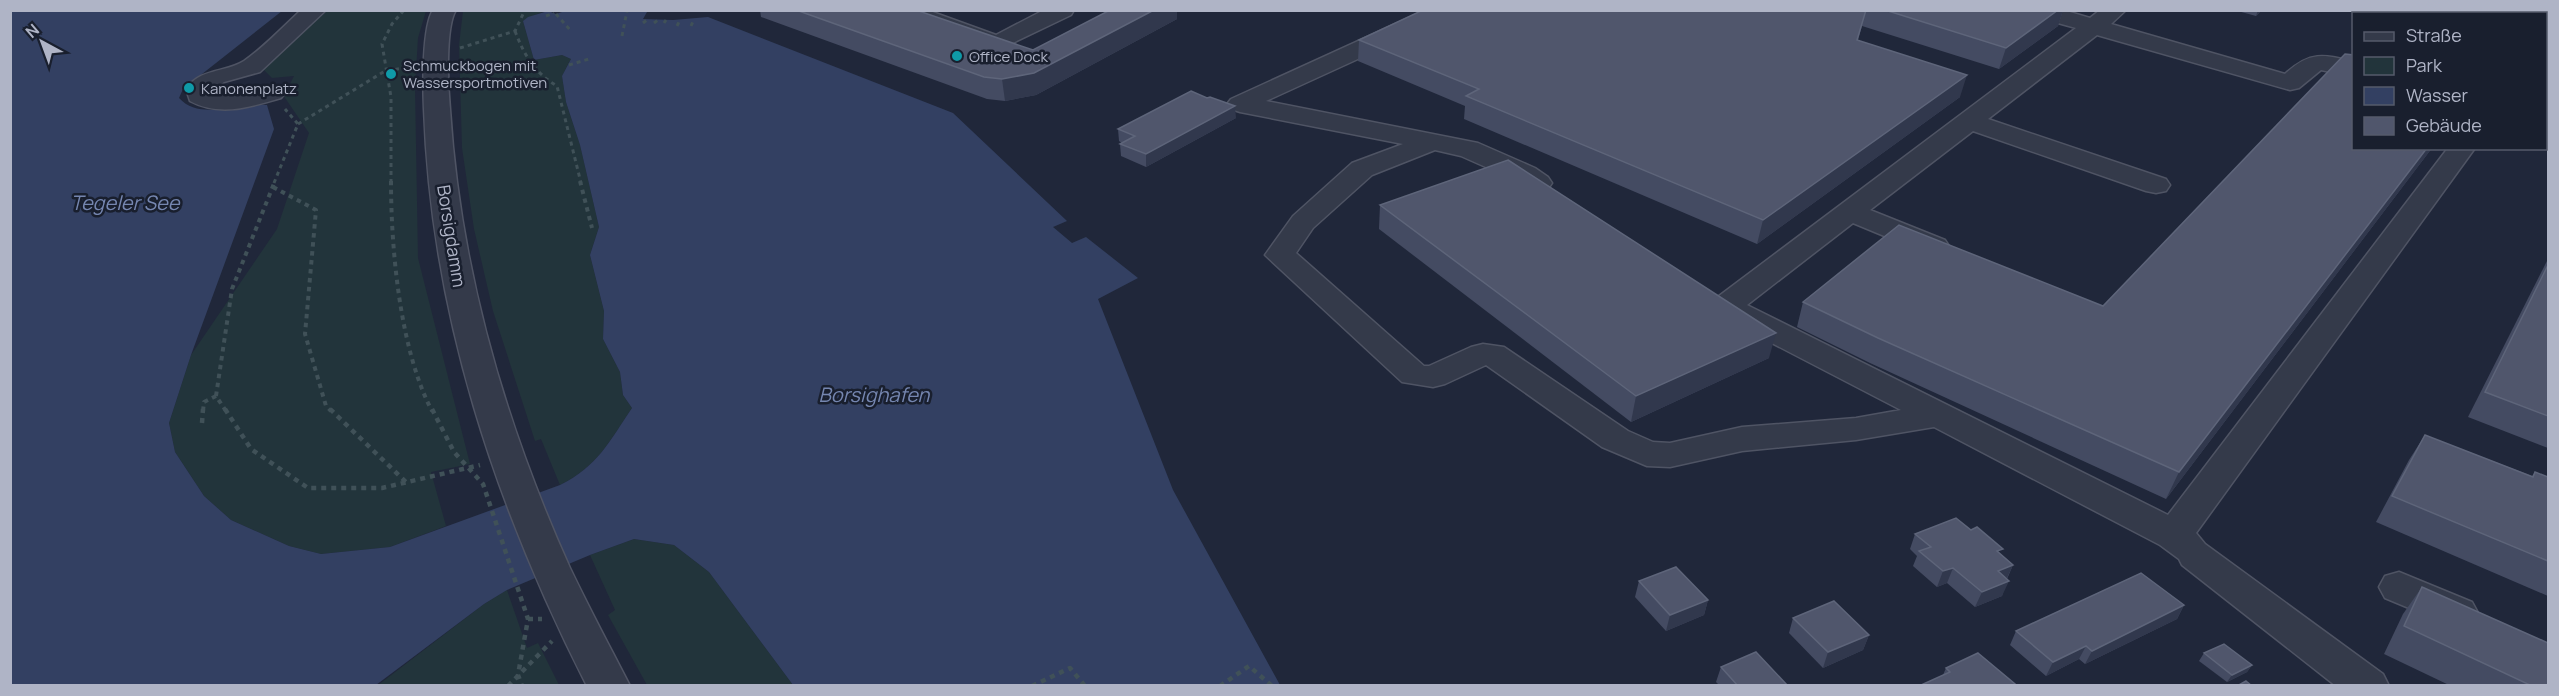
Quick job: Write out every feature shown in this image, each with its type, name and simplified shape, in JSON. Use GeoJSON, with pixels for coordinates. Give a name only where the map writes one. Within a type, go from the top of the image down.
{"type":"FeatureCollection","features":[{"type":"Feature","properties":{"kind":"street"},"geometry":{"type":"LineString","coordinates":[[272,93],[216,103],[202,99],[197,93],[198,89],[216,77],[251,67],[315,10]]}},
{"type":"Feature","properties":{"kind":"street","name":"Borsigdamm"},"geometry":{"type":"LineString","coordinates":[[445,10],[441,16],[436,59],[437,132],[448,222],[495,471],[573,621]]}},
{"type":"Feature","properties":{"kind":"street"},"geometry":{"type":"LineString","coordinates":[[904,10],[998,43],[1063,10]]}},
{"type":"Feature","properties":{"kind":"street"},"geometry":{"type":"LineString","coordinates":[[1446,10],[1240,104],[1469,149],[1525,174],[1563,199]]}},
{"type":"Feature","properties":{"kind":"street"},"geometry":{"type":"LineString","coordinates":[[2037,10],[2290,83],[2310,64],[2317,61],[2352,70]]}},
{"type":"Feature","properties":{"kind":"street"},"geometry":{"type":"LineString","coordinates":[[2115,10],[1850,212],[1717,300],[2186,546],[2368,686]]}},
{"type":"Feature","properties":{"kind":"street"},"geometry":{"type":"LineString","coordinates":[[1969,121],[2156,185]]}},
{"type":"Feature","properties":{"kind":"street"},"geometry":{"type":"LineString","coordinates":[[1432,142],[1362,170],[1303,222],[1280,255],[1414,375],[1433,377],[1483,354],[1492,354],[1615,439],[1647,454],[1670,454],[1742,439],[1856,429],[1940,416]]}},
{"type":"Feature","properties":{"kind":"street"},"geometry":{"type":"LineString","coordinates":[[2186,546],[2461,150]]}},
{"type":"Feature","properties":{"kind":"street"},"geometry":{"type":"LineString","coordinates":[[1850,212],[1959,256]]}},
{"type":"Feature","properties":{"kind":"street"},"geometry":{"type":"LineString","coordinates":[[2399,587],[2495,630]]}},
{"type":"Feature","properties":{"kind":"street"},"geometry":{"type":"LineString","coordinates":[[573,621],[609,686]]}},
{"type":"Feature","properties":{"kind":"path"},"geometry":{"type":"LineString","coordinates":[[404,10],[392,24],[382,44],[384,71],[391,98],[391,187],[397,280],[413,361],[424,397],[454,452],[469,469]]}},
{"type":"Feature","properties":{"kind":"path"},"geometry":{"type":"LineString","coordinates":[[436,59],[462,47],[515,31],[525,10]]}},
{"type":"Feature","properties":{"kind":"path"},"geometry":{"type":"LineString","coordinates":[[622,36],[627,11]]}},
{"type":"Feature","properties":{"kind":"path"},"geometry":{"type":"LineString","coordinates":[[546,15],[554,12],[571,31]]}},
{"type":"Feature","properties":{"kind":"path"},"geometry":{"type":"LineString","coordinates":[[643,23],[648,19]]}},
{"type":"Feature","properties":{"kind":"path"},"geometry":{"type":"LineString","coordinates":[[691,26],[694,19]]}},
{"type":"Feature","properties":{"kind":"path"},"geometry":{"type":"LineString","coordinates":[[654,23],[658,20]]}},
{"type":"Feature","properties":{"kind":"path"},"geometry":{"type":"LineString","coordinates":[[677,26],[680,20]]}},
{"type":"Feature","properties":{"kind":"path"},"geometry":{"type":"LineString","coordinates":[[515,31],[529,63],[546,80],[557,86],[592,228]]}},
{"type":"Feature","properties":{"kind":"path"},"geometry":{"type":"LineString","coordinates":[[569,64],[589,59]]}},
{"type":"Feature","properties":{"kind":"path"},"geometry":{"type":"LineString","coordinates":[[384,71],[298,124],[232,289],[216,396],[251,449],[308,488],[382,489],[469,469],[495,471],[528,619],[518,675],[522,686]]}},
{"type":"Feature","properties":{"kind":"path"},"geometry":{"type":"LineString","coordinates":[[272,93],[298,124]]}},
{"type":"Feature","properties":{"kind":"path"},"geometry":{"type":"LineString","coordinates":[[273,187],[316,210],[305,334],[326,406],[408,484]]}},
{"type":"Feature","properties":{"kind":"path"},"geometry":{"type":"LineString","coordinates":[[202,423],[204,402],[216,396]]}},
{"type":"Feature","properties":{"kind":"path"},"geometry":{"type":"LineString","coordinates":[[508,686],[573,621]]}},
{"type":"Feature","properties":{"kind":"path"},"geometry":{"type":"LineString","coordinates":[[1220,686],[1249,666],[1272,686]]}},
{"type":"Feature","properties":{"kind":"path"},"geometry":{"type":"LineString","coordinates":[[1032,686],[1070,668],[1085,686]]}},
{"type":"Feature","properties":{"kind":"green space"},"geometry":{"type":"Polygon","coordinates":[[[327,11],[426,11],[418,38],[415,88],[418,258],[470,464],[431,472],[446,526],[390,547],[321,554],[289,546],[231,520],[204,496],[175,452],[169,423],[191,355],[277,229],[309,133],[281,92],[290,84],[294,76],[272,78],[262,68],[327,11]]]}},
{"type":"Feature","properties":{"kind":"green space"},"geometry":{"type":"Polygon","coordinates":[[[463,11],[544,11],[523,21],[534,60],[562,55],[571,59],[562,76],[566,102],[580,145],[599,227],[590,255],[604,311],[603,339],[620,372],[623,395],[632,408],[602,452],[584,470],[560,485],[541,439],[535,441],[493,311],[474,229],[462,148],[459,45],[463,11]]]}},
{"type":"Feature","properties":{"kind":"green space"},"geometry":{"type":"Polygon","coordinates":[[[634,539],[674,545],[709,572],[793,685],[647,685],[608,615],[615,610],[590,555],[634,539]]]}},
{"type":"Feature","properties":{"kind":"green space"},"geometry":{"type":"Polygon","coordinates":[[[507,590],[527,648],[538,643],[559,685],[377,686],[484,604],[507,590]]]}},
{"type":"Feature","properties":{"kind":"water","name":"Borsighafen"},"geometry":{"type":"Polygon","coordinates":[[[10,11],[282,11],[183,89],[179,98],[198,109],[209,110],[267,105],[274,129],[191,355],[169,423],[175,452],[204,496],[231,520],[289,546],[321,554],[390,547],[560,485],[584,470],[602,452],[632,408],[623,395],[620,372],[603,339],[604,311],[590,255],[599,227],[580,145],[566,102],[562,76],[571,59],[562,55],[534,60],[523,21],[528,17],[548,11],[556,14],[565,11],[647,12],[643,19],[673,20],[708,17],[953,113],[1067,221],[1053,227],[1072,243],[1086,237],[1138,278],[1098,299],[1173,490],[1280,685],[793,685],[709,572],[674,545],[634,539],[507,590],[484,604],[376,685],[11,685],[10,11]]]}},
{"type":"Feature","properties":{"kind":"building"},"geometry":{"type":"Polygon","coordinates":[[[796,10],[916,10],[1033,50],[1110,10],[1154,10],[1034,73],[1002,79],[984,77],[796,10]]]}},
{"type":"Feature","properties":{"kind":"building"},"geometry":{"type":"Polygon","coordinates":[[[1423,10],[1866,10],[1857,40],[1967,75],[1763,220],[1466,96],[1479,89],[1359,40],[1423,10]]]}},
{"type":"Feature","properties":{"kind":"building"},"geometry":{"type":"Polygon","coordinates":[[[1885,10],[2058,10],[2006,48],[1885,10]]]}},
{"type":"Feature","properties":{"kind":"building"},"geometry":{"type":"Polygon","coordinates":[[[2345,54],[2352,55],[2352,150],[2425,150],[2179,472],[1878,338],[1803,302],[1899,225],[2103,306],[2345,54]]]}},
{"type":"Feature","properties":{"kind":"building"},"geometry":{"type":"Polygon","coordinates":[[[1191,91],[1235,106],[1146,154],[1120,144],[1135,136],[1118,129],[1191,91]]]}},
{"type":"Feature","properties":{"kind":"building"},"geometry":{"type":"Polygon","coordinates":[[[1508,160],[1776,333],[1636,396],[1380,205],[1508,160]]]}},
{"type":"Feature","properties":{"kind":"building"},"geometry":{"type":"Polygon","coordinates":[[[2548,265],[2548,416],[2485,392],[2548,265]]]}},
{"type":"Feature","properties":{"kind":"building"},"geometry":{"type":"Polygon","coordinates":[[[2425,435],[2533,477],[2535,472],[2548,477],[2548,561],[2392,496],[2425,435]]]}},
{"type":"Feature","properties":{"kind":"building"},"geometry":{"type":"Polygon","coordinates":[[[1956,518],[1971,530],[1977,527],[2003,549],[1997,551],[2013,565],[1998,571],[2009,581],[1982,592],[1953,568],[1943,571],[1919,551],[1931,547],[1915,534],[1956,518]]]}},
{"type":"Feature","properties":{"kind":"building"},"geometry":{"type":"Polygon","coordinates":[[[1676,567],[1708,600],[1670,615],[1639,581],[1676,567]]]}},
{"type":"Feature","properties":{"kind":"building"},"geometry":{"type":"Polygon","coordinates":[[[2141,573],[2184,605],[2092,651],[2086,646],[2053,662],[2016,631],[2141,573]]]}},
{"type":"Feature","properties":{"kind":"building"},"geometry":{"type":"Polygon","coordinates":[[[2422,587],[2548,643],[2548,686],[2532,686],[2404,626],[2422,587]]]}},
{"type":"Feature","properties":{"kind":"building"},"geometry":{"type":"Polygon","coordinates":[[[1834,601],[1869,635],[1828,652],[1793,618],[1834,601]]]}},
{"type":"Feature","properties":{"kind":"building"},"geometry":{"type":"Polygon","coordinates":[[[2224,644],[2252,665],[2232,675],[2204,653],[2224,644]]]}},
{"type":"Feature","properties":{"kind":"building"},"geometry":{"type":"Polygon","coordinates":[[[1756,652],[1788,686],[1738,686],[1721,667],[1756,652]]]}},
{"type":"Feature","properties":{"kind":"building"},"geometry":{"type":"Polygon","coordinates":[[[1978,653],[2015,684],[2012,686],[1919,686],[1950,672],[1946,668],[1978,653]]]}},
{"type":"Feature","properties":{"kind":"building"},"geometry":{"type":"Polygon","coordinates":[[[2246,681],[2252,686],[2237,686],[2246,681]]]}},
{"type":"Feature","properties":{"kind":"place","name":"Office Dock"},"geometry":{"type":"Point","coordinates":[957,56]}},
{"type":"Feature","properties":{"kind":"place","name":"Schmuckbogen mit Wassersportmotiven"},"geometry":{"type":"Point","coordinates":[391,74]}},
{"type":"Feature","properties":{"kind":"place","name":"Kanonenplatz"},"geometry":{"type":"Point","coordinates":[189,88]}},
{"type":"Feature","properties":{"kind":"water label","name":"Tegeler See"},"geometry":{"type":"Point","coordinates":[125,202]}}]}
